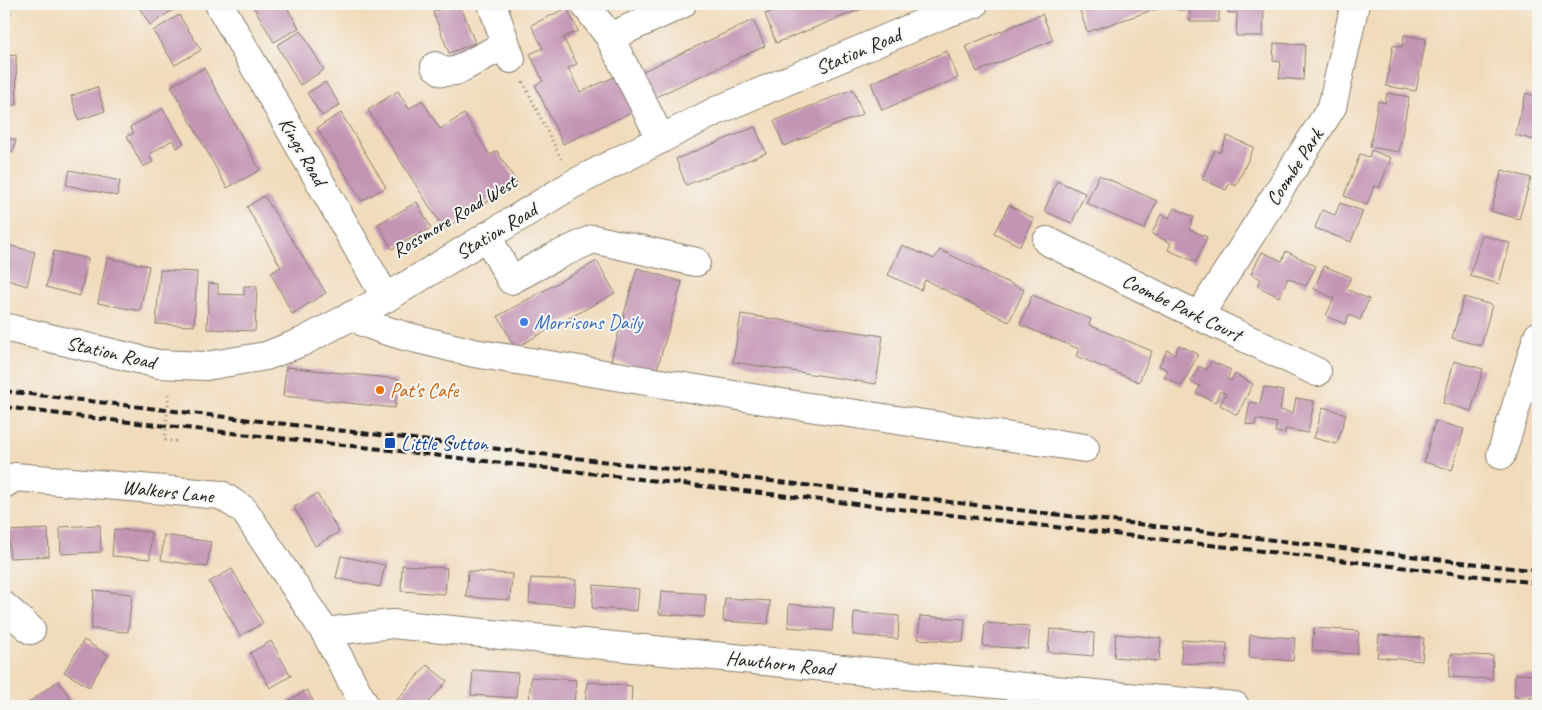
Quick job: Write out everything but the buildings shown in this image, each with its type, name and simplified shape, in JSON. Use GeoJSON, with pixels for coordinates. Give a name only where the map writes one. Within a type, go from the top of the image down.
{"type":"FeatureCollection","features":[{"type":"Feature","properties":{"kind":"street","name":"Kings Road"},"geometry":{"type":"LineString","coordinates":[[219,4],[386,298]]}},
{"type":"Feature","properties":{"kind":"street"},"geometry":{"type":"LineString","coordinates":[[435,66],[443,72],[456,71],[482,57],[509,52],[492,4]]}},
{"type":"Feature","properties":{"kind":"street"},"geometry":{"type":"LineString","coordinates":[[610,37],[682,4]]}},
{"type":"Feature","properties":{"kind":"street","name":"Station Road"},"geometry":{"type":"LineString","coordinates":[[4,327],[158,364],[206,366],[266,356],[302,342],[386,298],[573,184],[716,110],[944,14],[974,4]]}},
{"type":"Feature","properties":{"kind":"street","name":"Coombe Park"},"geometry":{"type":"LineString","coordinates":[[1199,316],[1332,108],[1355,4]]}},
{"type":"Feature","properties":{"kind":"street"},"geometry":{"type":"LineString","coordinates":[[586,6],[610,37],[660,139]]}},
{"type":"Feature","properties":{"kind":"street"},"geometry":{"type":"LineString","coordinates":[[487,236],[511,280],[593,239],[696,262]]}},
{"type":"Feature","properties":{"kind":"street","name":"Coombe Park Court"},"geometry":{"type":"LineString","coordinates":[[1047,241],[1317,372]]}},
{"type":"Feature","properties":{"kind":"street"},"geometry":{"type":"LineString","coordinates":[[352,315],[365,323],[381,329],[474,353],[791,404],[1085,448]]}},
{"type":"Feature","properties":{"kind":"street"},"geometry":{"type":"LineString","coordinates":[[1501,455],[1538,336]]}},
{"type":"Feature","properties":{"kind":"street","name":"Walkers Lane"},"geometry":{"type":"LineString","coordinates":[[4,484],[15,477],[221,495],[244,510],[325,632],[365,706]]}},
{"type":"Feature","properties":{"kind":"street"},"geometry":{"type":"LineString","coordinates":[[4,606],[31,630]]}},
{"type":"Feature","properties":{"kind":"street","name":"Hawthorn Road"},"geometry":{"type":"LineString","coordinates":[[325,632],[392,624],[1125,702],[1235,706]]}},
{"type":"Feature","properties":{"kind":"path"},"geometry":{"type":"LineString","coordinates":[[509,52],[573,184]]}},
{"type":"Feature","properties":{"kind":"path"},"geometry":{"type":"LineString","coordinates":[[169,393],[164,440],[178,442]]}},
{"type":"Feature","properties":{"kind":"railway"},"geometry":{"type":"LineString","coordinates":[[4,391],[1538,571]]}},
{"type":"Feature","properties":{"kind":"railway"},"geometry":{"type":"LineString","coordinates":[[4,407],[1538,583]]}},
{"type":"Feature","properties":{"kind":"place","name":"Morrisons Daily"},"geometry":{"type":"Point","coordinates":[524,322]}},
{"type":"Feature","properties":{"kind":"place","name":"Pat's Cafe"},"geometry":{"type":"Point","coordinates":[380,390]}},
{"type":"Feature","properties":{"kind":"place","name":"Little Sutton"},"geometry":{"type":"Point","coordinates":[390,443]}}]}
